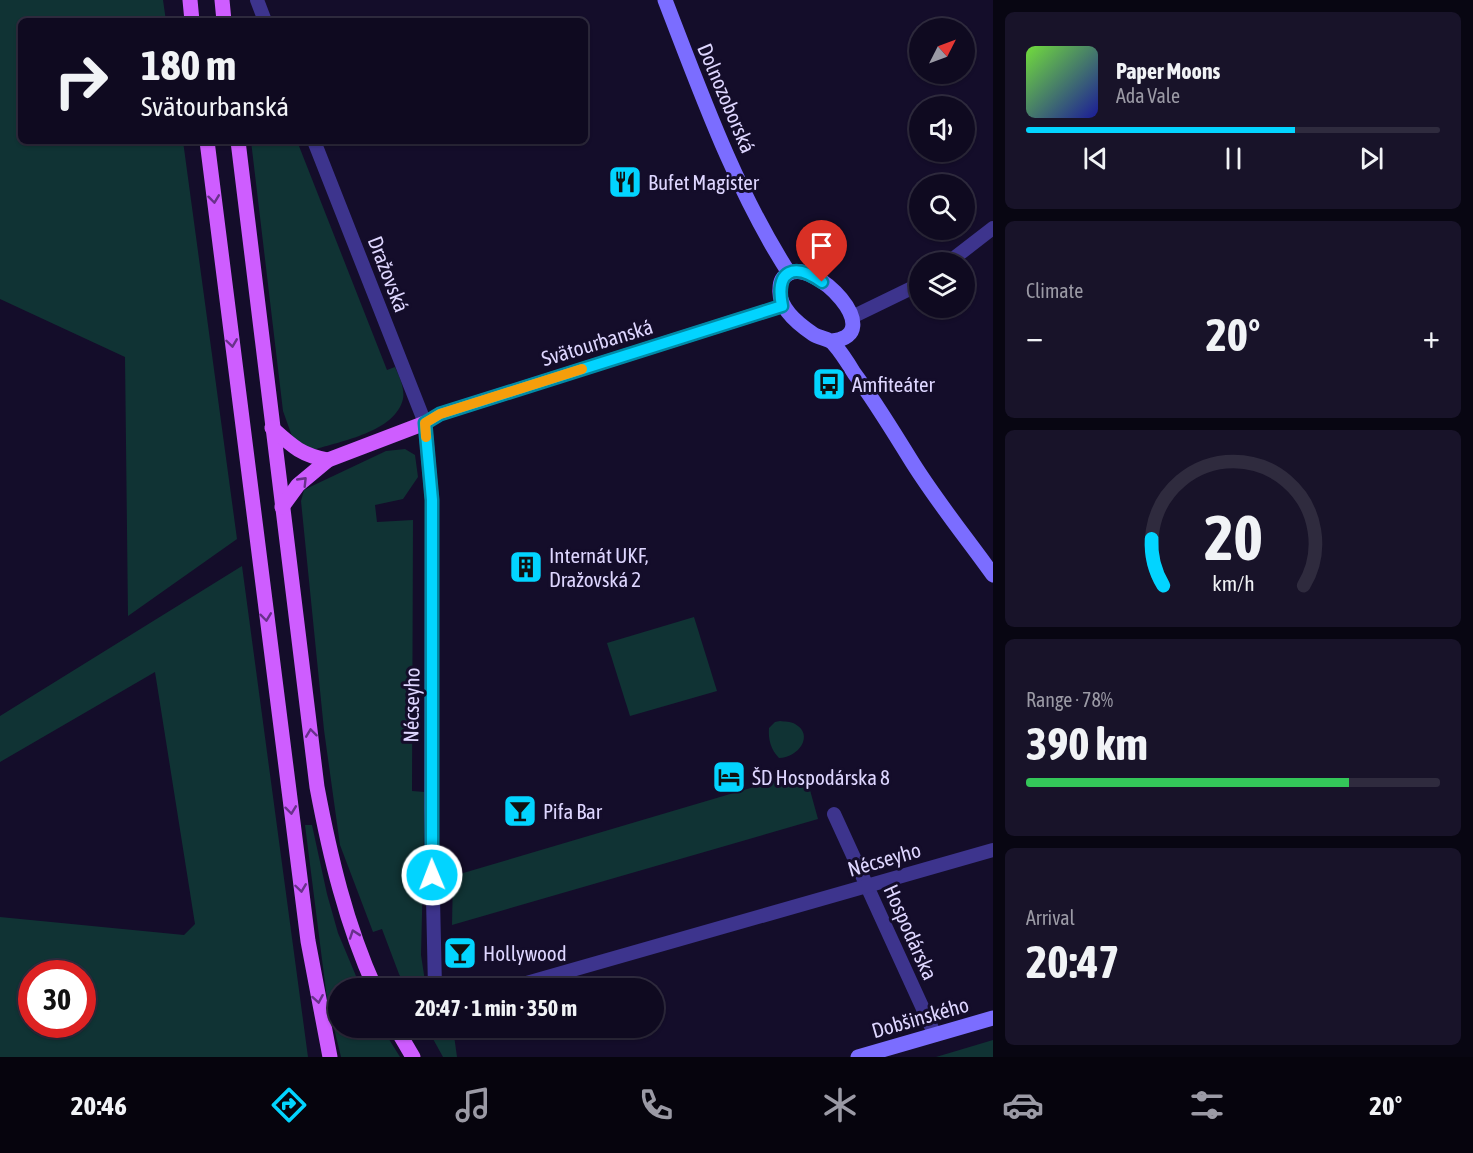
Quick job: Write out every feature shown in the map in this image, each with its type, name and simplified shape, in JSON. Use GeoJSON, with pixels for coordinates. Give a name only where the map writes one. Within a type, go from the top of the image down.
{"type":"FeatureCollection","features":[{"type":"Feature","properties":{"kind":"main road"},"geometry":{"type":"LineString","coordinates":[[190,0],[192,18]]}},
{"type":"Feature","properties":{"kind":"main road"},"geometry":{"type":"LineString","coordinates":[[222,0],[224,18]]}},
{"type":"Feature","properties":{"kind":"main road"},"geometry":{"type":"LineString","coordinates":[[207,144],[308,941],[330,1057]]}},
{"type":"Feature","properties":{"kind":"main road"},"geometry":{"type":"LineString","coordinates":[[238,144],[317,787],[337,884],[370,978]]}},
{"type":"Feature","properties":{"kind":"main road"},"geometry":{"type":"LineString","coordinates":[[282,507],[298,485],[328,460],[425,423]]}},
{"type":"Feature","properties":{"kind":"main road"},"geometry":{"type":"LineString","coordinates":[[272,428],[297,451],[310,457],[328,460]]}},
{"type":"Feature","properties":{"kind":"main road"},"geometry":{"type":"LineString","coordinates":[[402,1038],[413,1057]]}},
{"type":"Feature","properties":{"kind":"street"},"geometry":{"type":"LineString","coordinates":[[257,0],[264,18]]}},
{"type":"Feature","properties":{"kind":"street","name":"Dolnozoborská"},"geometry":{"type":"LineString","coordinates":[[665,0],[706,108],[764,236],[789,273]]}},
{"type":"Feature","properties":{"kind":"street","name":"Dražovská"},"geometry":{"type":"LineString","coordinates":[[315,144],[425,423]]}},
{"type":"Feature","properties":{"kind":"street"},"geometry":{"type":"LineString","coordinates":[[962,252],[993,228]]}},
{"type":"Feature","properties":{"kind":"street"},"geometry":{"type":"LineString","coordinates":[[802,271],[814,276],[845,304],[854,326],[849,335],[842,340],[832,341],[813,334],[782,306],[779,292],[781,281],[789,273],[802,271]]}},
{"type":"Feature","properties":{"kind":"street"},"geometry":{"type":"LineString","coordinates":[[852,317],[909,289]]}},
{"type":"Feature","properties":{"kind":"street","name":"Svätourbanská"},"geometry":{"type":"LineString","coordinates":[[425,423],[440,414],[782,306]]}},
{"type":"Feature","properties":{"kind":"street"},"geometry":{"type":"LineString","coordinates":[[832,341],[890,424],[910,459],[993,575]]}},
{"type":"Feature","properties":{"kind":"street","name":"Nécseyho"},"geometry":{"type":"LineString","coordinates":[[425,423],[432,500],[431,807],[435,978]]}},
{"type":"Feature","properties":{"kind":"street","name":"Hospodárska"},"geometry":{"type":"LineString","coordinates":[[834,814],[935,1035]]}},
{"type":"Feature","properties":{"kind":"street","name":"Nécseyho"},"geometry":{"type":"LineString","coordinates":[[544,978],[993,850]]}},
{"type":"Feature","properties":{"kind":"street","name":"Dobšinského"},"geometry":{"type":"LineString","coordinates":[[858,1057],[993,1018]]}},
{"type":"Feature","properties":{"kind":"green space"},"geometry":{"type":"Polygon","coordinates":[[[0,0],[163,0],[166,18],[18,18],[18,144],[183,144],[237,539],[128,616],[125,357],[0,299],[0,0]]]}},
{"type":"Feature","properties":{"kind":"green space"},"geometry":{"type":"Polygon","coordinates":[[[251,144],[298,144],[387,370],[395,367],[402,386],[403,399],[390,420],[366,434],[313,450],[293,439],[283,411],[251,144]]]}},
{"type":"Feature","properties":{"kind":"green space"},"geometry":{"type":"Polygon","coordinates":[[[405,449],[415,455],[418,477],[403,499],[375,505],[377,522],[413,520],[412,791],[425,792],[421,955],[424,978],[401,978],[382,929],[373,932],[340,845],[324,730],[301,501],[304,490],[386,451],[405,449]]]}},
{"type":"Feature","properties":{"kind":"green space"},"geometry":{"type":"Polygon","coordinates":[[[242,566],[308,1057],[0,1057],[0,917],[184,935],[195,924],[155,672],[0,762],[0,716],[242,566]]]}},
{"type":"Feature","properties":{"kind":"green space"},"geometry":{"type":"Polygon","coordinates":[[[694,617],[717,691],[630,716],[607,643],[694,617]]]}},
{"type":"Feature","properties":{"kind":"green space"},"geometry":{"type":"Polygon","coordinates":[[[775,722],[795,724],[804,734],[804,740],[798,750],[779,758],[772,748],[769,728],[775,722]]]}},
{"type":"Feature","properties":{"kind":"green space"},"geometry":{"type":"Polygon","coordinates":[[[805,772],[818,819],[452,925],[453,876],[805,772]]]}},
{"type":"Feature","properties":{"kind":"green space"},"geometry":{"type":"Polygon","coordinates":[[[305,825],[312,825],[338,933],[357,978],[328,978],[328,1003],[305,825]]]}},
{"type":"Feature","properties":{"kind":"green space"},"geometry":{"type":"Polygon","coordinates":[[[336,1038],[388,1038],[400,1057],[341,1057],[336,1038]]]}},
{"type":"Feature","properties":{"kind":"green space"},"geometry":{"type":"Polygon","coordinates":[[[433,1038],[454,1038],[457,1057],[443,1057],[433,1038]]]}},
{"type":"Feature","properties":{"kind":"green space"},"geometry":{"type":"Polygon","coordinates":[[[993,1040],[993,1057],[936,1057],[993,1040]]]}},
{"type":"Feature","properties":{"kind":"slow traffic"},"geometry":{"type":"LineString","coordinates":[[426,437],[425,423],[440,414],[582,369]]}},
{"type":"Feature","properties":{"kind":"place","name":"Bufet Magister"},"geometry":{"type":"Point","coordinates":[625,182]}},
{"type":"Feature","properties":{"kind":"place","name":"Amfiteáter"},"geometry":{"type":"Point","coordinates":[829,384]}},
{"type":"Feature","properties":{"kind":"place","name":"Internát UKF, Dražovská 2"},"geometry":{"type":"Point","coordinates":[526,567]}},
{"type":"Feature","properties":{"kind":"place","name":"ŠD Hospodárska 8"},"geometry":{"type":"Point","coordinates":[729,777]}},
{"type":"Feature","properties":{"kind":"place","name":"Pifa Bar"},"geometry":{"type":"Point","coordinates":[520,811]}},
{"type":"Feature","properties":{"kind":"place","name":"Hollywood"},"geometry":{"type":"Point","coordinates":[460,953]}},
{"type":"Feature","properties":{"kind":"route"},"geometry":{"type":"LineString","coordinates":[[432,875],[432,500],[425,423],[440,414],[782,306],[779,292],[781,281],[789,273],[802,271],[822,282]]}}]}
